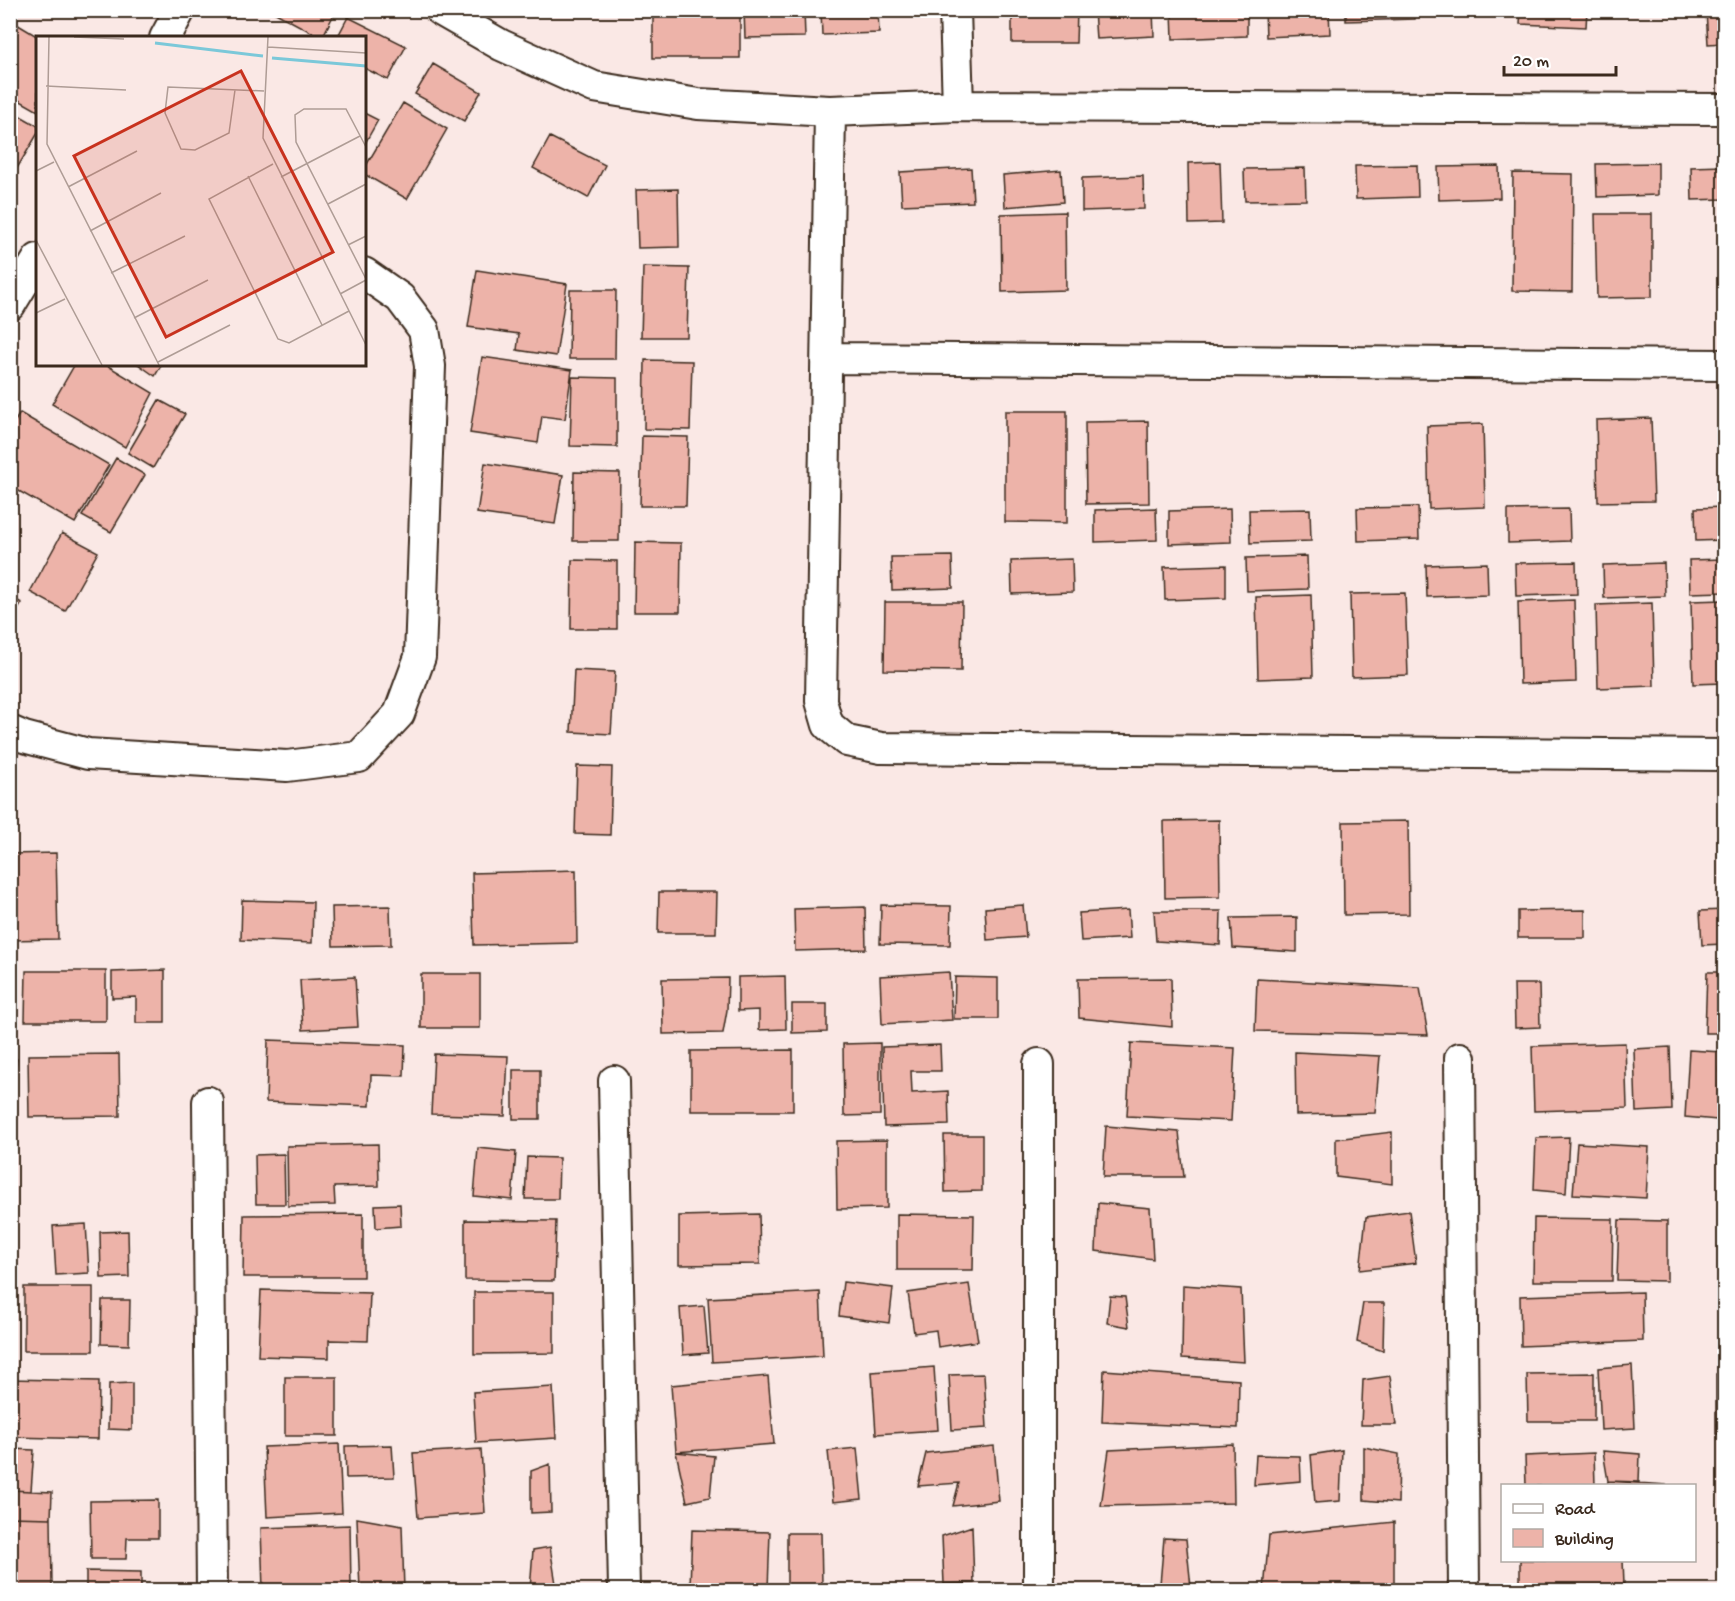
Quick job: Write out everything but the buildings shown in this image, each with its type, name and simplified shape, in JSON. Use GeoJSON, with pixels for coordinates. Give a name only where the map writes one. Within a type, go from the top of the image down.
{"type":"FeatureCollection","features":[{"type":"Feature","properties":{"kind":"street"},"geometry":{"type":"LineString","coordinates":[[166,36],[180,10]]}},
{"type":"Feature","properties":{"kind":"street"},"geometry":{"type":"LineString","coordinates":[[440,10],[501,45],[594,87],[698,104],[830,111],[958,106],[1725,108]]}},
{"type":"Feature","properties":{"kind":"street"},"geometry":{"type":"LineString","coordinates":[[956,10],[958,106]]}},
{"type":"Feature","properties":{"kind":"street"},"geometry":{"type":"LineString","coordinates":[[830,111],[821,701],[828,725],[848,741],[880,748],[1725,755]]}},
{"type":"Feature","properties":{"kind":"street"},"geometry":{"type":"LineString","coordinates":[[10,305],[36,262]]}},
{"type":"Feature","properties":{"kind":"street"},"geometry":{"type":"LineString","coordinates":[[10,731],[88,754],[288,766],[359,756],[399,714],[420,657],[430,366],[424,330],[400,298],[366,274]]}},
{"type":"Feature","properties":{"kind":"street"},"geometry":{"type":"LineString","coordinates":[[828,358],[1725,366]]}},
{"type":"Feature","properties":{"kind":"street"},"geometry":{"type":"LineString","coordinates":[[1460,1058],[1464,1590]]}},
{"type":"Feature","properties":{"kind":"street"},"geometry":{"type":"LineString","coordinates":[[1039,1064],[1039,1590]]}},
{"type":"Feature","properties":{"kind":"street"},"geometry":{"type":"LineString","coordinates":[[614,1081],[624,1590]]}},
{"type":"Feature","properties":{"kind":"street"},"geometry":{"type":"LineString","coordinates":[[208,1102],[212,1590]]}}]}
